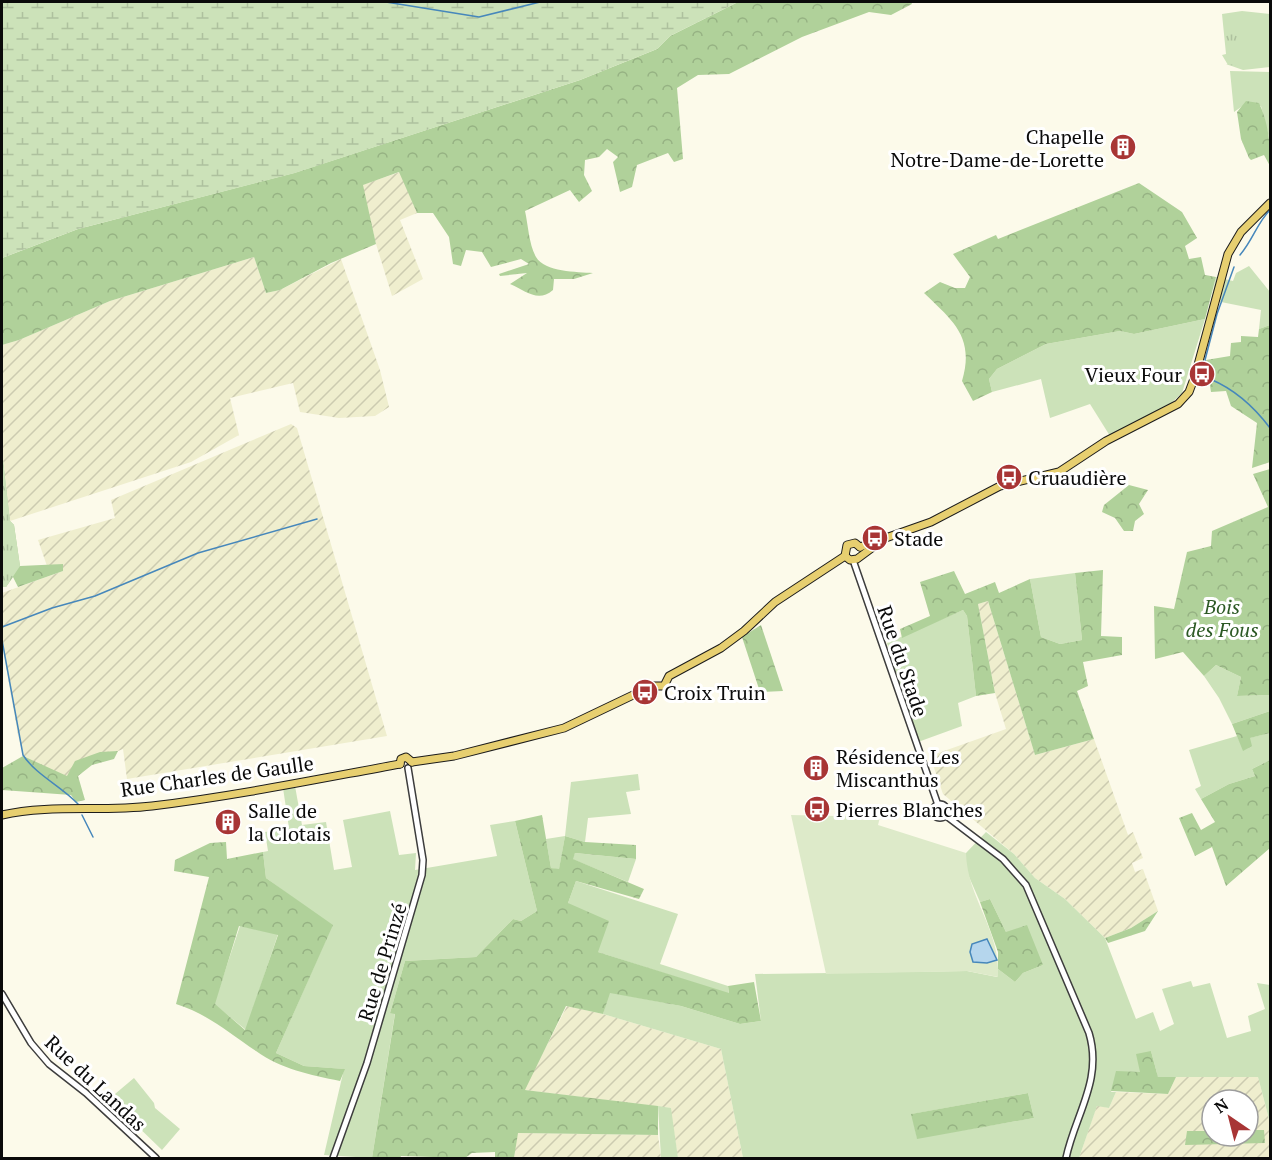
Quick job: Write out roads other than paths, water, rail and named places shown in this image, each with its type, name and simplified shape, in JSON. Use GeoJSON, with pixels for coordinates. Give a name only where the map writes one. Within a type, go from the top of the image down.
{"type":"FeatureCollection","features":[{"type":"Feature","properties":{"kind":"main road"},"geometry":{"type":"LineString","coordinates":[[860,547],[931,522],[1000,486],[1059,472],[1106,441],[1178,404],[1192,386],[1223,267],[1233,243],[1270,203]]}},
{"type":"Feature","properties":{"kind":"main road"},"geometry":{"type":"LineString","coordinates":[[845,556],[856,559],[885,539]]}},
{"type":"Feature","properties":{"kind":"main road"},"geometry":{"type":"LineString","coordinates":[[410,765],[564,728],[658,684],[660,677],[666,679],[721,648],[744,631],[775,602],[845,556],[847,545],[855,543],[860,547]]}},
{"type":"Feature","properties":{"kind":"main road"},"geometry":{"type":"LineString","coordinates":[[856,559],[860,547]]}},
{"type":"Feature","properties":{"kind":"main road","name":"Rue Charles de Gaulle"},"geometry":{"type":"LineString","coordinates":[[2,815],[20,811],[153,806],[233,795],[400,764],[410,765]]}},
{"type":"Feature","properties":{"kind":"street","name":"Rue du Stade"},"geometry":{"type":"LineString","coordinates":[[856,559],[938,805]]}},
{"type":"Feature","properties":{"kind":"street","name":"Rue de Prinzé"},"geometry":{"type":"LineString","coordinates":[[333,1158],[367,1063],[422,875],[423,860],[410,765]]}},
{"type":"Feature","properties":{"kind":"street"},"geometry":{"type":"LineString","coordinates":[[938,805],[945,807],[945,815],[940,818],[935,815],[934,809],[938,805]]}},
{"type":"Feature","properties":{"kind":"street"},"geometry":{"type":"LineString","coordinates":[[945,815],[1018,873],[1033,900],[1095,1051],[1091,1086],[1066,1158]]}},
{"type":"Feature","properties":{"kind":"street","name":"Rue du Landas"},"geometry":{"type":"LineString","coordinates":[[2,994],[31,1043],[49,1064],[86,1093],[156,1158]]}},
{"type":"Feature","properties":{"kind":"water"},"geometry":{"type":"Polygon","coordinates":[[[987,939],[997,960],[987,963],[973,962],[970,952],[972,944],[987,939]]]}},
{"type":"Feature","properties":{"kind":"waterway"},"geometry":{"type":"LineString","coordinates":[[386,2],[479,17],[540,2]]}},
{"type":"Feature","properties":{"kind":"waterway"},"geometry":{"type":"LineString","coordinates":[[1240,255],[1270,210]]}},
{"type":"Feature","properties":{"kind":"waterway"},"geometry":{"type":"LineString","coordinates":[[1234,267],[1217,314],[1205,360],[1210,379],[1243,400],[1270,428]]}},
{"type":"Feature","properties":{"kind":"waterway"},"geometry":{"type":"LineString","coordinates":[[2,627],[52,608],[95,596],[198,553],[317,519]]}},
{"type":"Feature","properties":{"kind":"waterway"},"geometry":{"type":"LineString","coordinates":[[2,640],[23,755],[35,769],[78,804]]}},
{"type":"Feature","properties":{"kind":"waterway"},"geometry":{"type":"LineString","coordinates":[[82,815],[93,837]]}},
{"type":"Feature","properties":{"kind":"place","name":"Chapelle Notre-Dame-de-Lorette"},"geometry":{"type":"Point","coordinates":[1123,147]}},
{"type":"Feature","properties":{"kind":"place","name":"Vieux Four"},"geometry":{"type":"Point","coordinates":[1202,374]}},
{"type":"Feature","properties":{"kind":"place","name":"Cruaudière"},"geometry":{"type":"Point","coordinates":[1009,477]}},
{"type":"Feature","properties":{"kind":"place","name":"Stade"},"geometry":{"type":"Point","coordinates":[875,538]}},
{"type":"Feature","properties":{"kind":"place","name":"Croix Truin"},"geometry":{"type":"Point","coordinates":[645,692]}},
{"type":"Feature","properties":{"kind":"place","name":"Résidence Les Miscanthus"},"geometry":{"type":"Point","coordinates":[816,768]}},
{"type":"Feature","properties":{"kind":"place","name":"Pierres Blanches"},"geometry":{"type":"Point","coordinates":[817,809]}},
{"type":"Feature","properties":{"kind":"place","name":"Salle de la Clotais"},"geometry":{"type":"Point","coordinates":[228,822]}},
{"type":"Feature","properties":{"kind":"park label","name":"Bois des Fous"},"geometry":{"type":"Point","coordinates":[1222,618]}}]}
